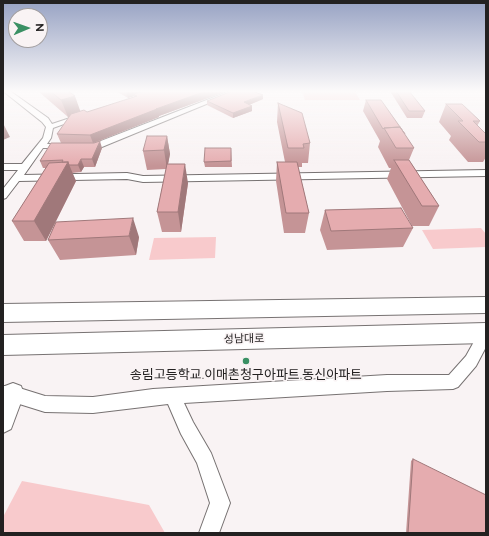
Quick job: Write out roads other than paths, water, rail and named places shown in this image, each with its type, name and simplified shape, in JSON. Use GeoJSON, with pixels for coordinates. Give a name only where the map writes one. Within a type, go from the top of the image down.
{"type":"FeatureCollection","features":[{"type":"Feature","properties":{"kind":"main road"},"geometry":{"type":"LineString","coordinates":[[3,313],[486,305]]}},
{"type":"Feature","properties":{"kind":"main road","name":"성남대로"},"geometry":{"type":"LineString","coordinates":[[3,345],[486,333]]}},
{"type":"Feature","properties":{"kind":"street"},"geometry":{"type":"LineString","coordinates":[[3,196],[47,138],[50,126],[46,120],[41,116]]}},
{"type":"Feature","properties":{"kind":"street"},"geometry":{"type":"LineString","coordinates":[[50,126],[81,116]]}},
{"type":"Feature","properties":{"kind":"street"},"geometry":{"type":"LineString","coordinates":[[40,146],[94,147],[172,116]]}},
{"type":"Feature","properties":{"kind":"street"},"geometry":{"type":"LineString","coordinates":[[3,167],[25,167]]}},
{"type":"Feature","properties":{"kind":"street"},"geometry":{"type":"LineString","coordinates":[[16,178],[127,176],[142,179],[486,173]]}},
{"type":"Feature","properties":{"kind":"street"},"geometry":{"type":"LineString","coordinates":[[3,421],[8,394],[45,404],[93,405],[173,396],[387,383],[454,382],[471,361],[486,333]]}},
{"type":"Feature","properties":{"kind":"street"},"geometry":{"type":"LineString","coordinates":[[173,396],[187,428],[204,460],[220,503],[209,533]]}},
{"type":"Feature","properties":{"kind":"place","name":"송림고등학교.이매촌청구아파트.동신아파트"},"geometry":{"type":"Point","coordinates":[246,361]}}]}
